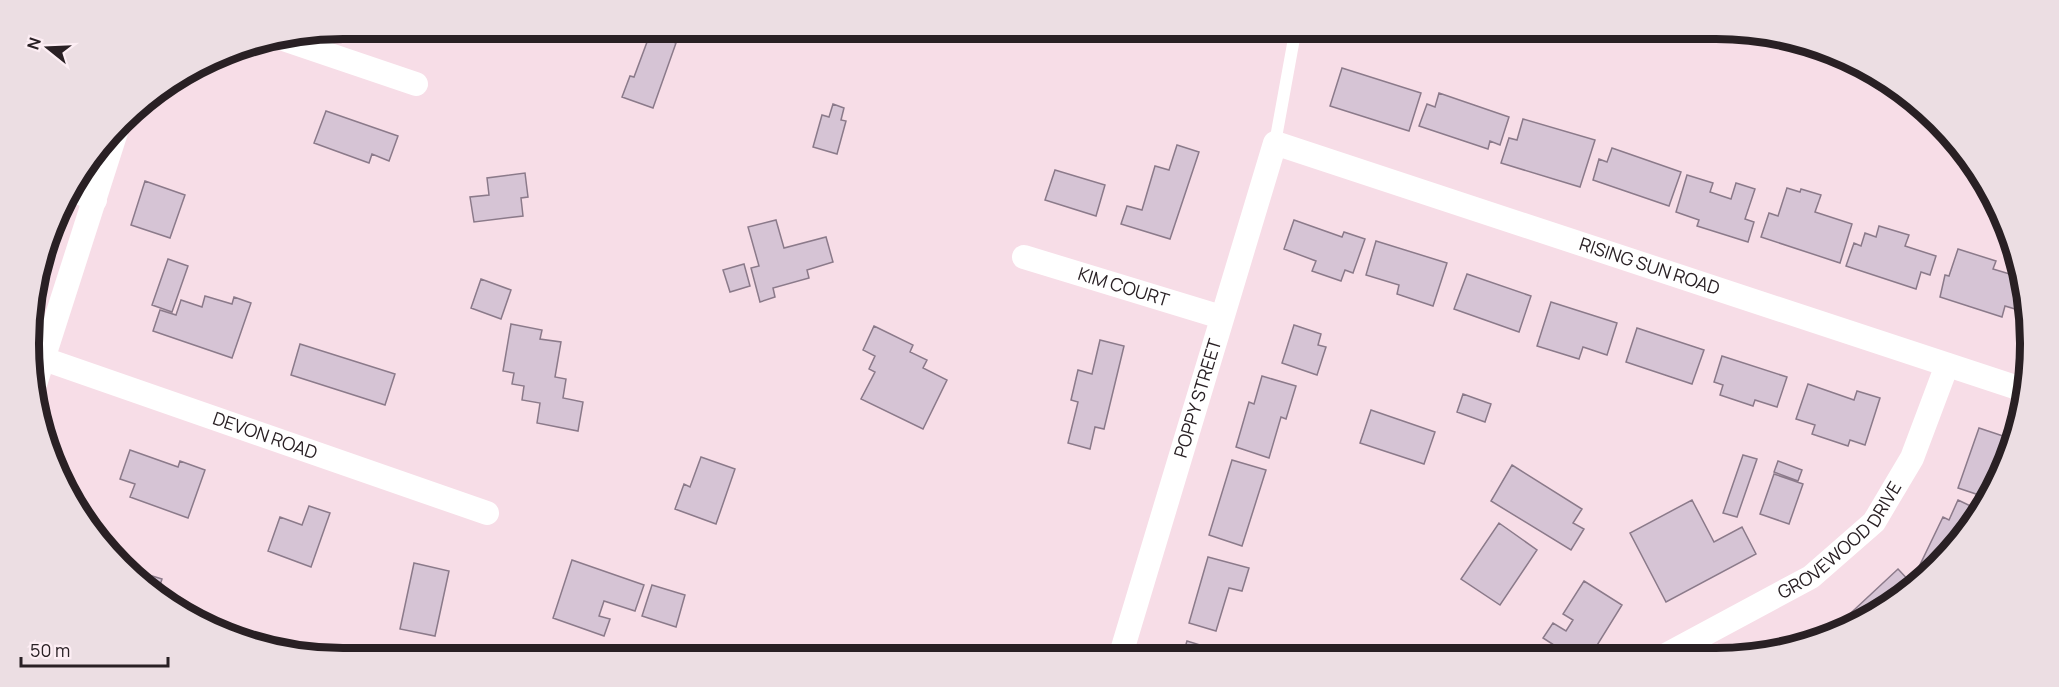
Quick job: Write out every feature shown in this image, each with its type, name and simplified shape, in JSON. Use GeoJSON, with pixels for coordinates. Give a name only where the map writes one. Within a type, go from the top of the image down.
{"type":"FeatureCollection","features":[{"type":"Feature","properties":{"kind":"street"},"geometry":{"type":"LineString","coordinates":[[296,43],[416,84]]}},
{"type":"Feature","properties":{"kind":"street","name":"POPPY STREET"},"geometry":{"type":"LineString","coordinates":[[1123,648],[1275,143]]}},
{"type":"Feature","properties":{"kind":"street","name":"RISING SUN ROAD"},"geometry":{"type":"LineString","coordinates":[[1275,143],[2016,387]]}},
{"type":"Feature","properties":{"kind":"street"},"geometry":{"type":"LineString","coordinates":[[41,368],[111,147]]}},
{"type":"Feature","properties":{"kind":"street"},"geometry":{"type":"LineString","coordinates":[[79,192],[95,200]]}},
{"type":"Feature","properties":{"kind":"street","name":"KIM COURT"},"geometry":{"type":"LineString","coordinates":[[1024,257],[1221,317]]}},
{"type":"Feature","properties":{"kind":"street","name":"GROVEWOOD DRIVE"},"geometry":{"type":"LineString","coordinates":[[1679,648],[1811,577],[1874,522],[1912,458],[1947,364]]}},
{"type":"Feature","properties":{"kind":"street","name":"DEVON ROAD"},"geometry":{"type":"LineString","coordinates":[[41,370],[487,513]]}},
{"type":"Feature","properties":{"kind":"lane"},"geometry":{"type":"LineString","coordinates":[[1275,143],[1294,39]]}},
{"type":"Feature","properties":{"kind":"building"},"geometry":{"type":"Polygon","coordinates":[[[648,39],[664,39],[676,43],[653,108],[622,97],[630,76],[634,77],[648,39]]]}},
{"type":"Feature","properties":{"kind":"building"},"geometry":{"type":"Polygon","coordinates":[[[1342,68],[1421,93],[1409,131],[1330,106],[1342,68]]]}},
{"type":"Feature","properties":{"kind":"building"},"geometry":{"type":"Polygon","coordinates":[[[1439,93],[1509,117],[1500,145],[1490,141],[1488,149],[1419,126],[1427,104],[1435,107],[1439,93]]]}},
{"type":"Feature","properties":{"kind":"building"},"geometry":{"type":"Polygon","coordinates":[[[833,104],[844,108],[841,120],[846,121],[837,154],[813,147],[822,115],[829,117],[833,104]]]}},
{"type":"Feature","properties":{"kind":"building"},"geometry":{"type":"Polygon","coordinates":[[[326,111],[398,136],[389,161],[372,154],[369,163],[314,143],[326,111]]]}},
{"type":"Feature","properties":{"kind":"building"},"geometry":{"type":"Polygon","coordinates":[[[1523,119],[1595,140],[1580,187],[1501,163],[1509,138],[1517,140],[1523,119]]]}},
{"type":"Feature","properties":{"kind":"building"},"geometry":{"type":"Polygon","coordinates":[[[1177,145],[1199,152],[1170,239],[1121,224],[1127,206],[1142,210],[1155,166],[1169,170],[1177,145]]]}},
{"type":"Feature","properties":{"kind":"building"},"geometry":{"type":"Polygon","coordinates":[[[1612,148],[1681,172],[1669,206],[1593,180],[1599,159],[1607,162],[1612,148]]]}},
{"type":"Feature","properties":{"kind":"building"},"geometry":{"type":"Polygon","coordinates":[[[1055,170],[1105,185],[1096,216],[1045,200],[1055,170]]]}},
{"type":"Feature","properties":{"kind":"building"},"geometry":{"type":"Polygon","coordinates":[[[525,173],[528,197],[521,198],[523,216],[474,222],[470,197],[489,195],[487,178],[525,173]]]}},
{"type":"Feature","properties":{"kind":"building"},"geometry":{"type":"Polygon","coordinates":[[[1687,175],[1713,183],[1710,192],[1731,199],[1736,183],[1755,189],[1745,219],[1754,222],[1748,242],[1697,226],[1699,220],[1676,212],[1687,175]]]}},
{"type":"Feature","properties":{"kind":"building"},"geometry":{"type":"Polygon","coordinates":[[[145,181],[185,195],[170,238],[131,225],[145,181]]]}},
{"type":"Feature","properties":{"kind":"building"},"geometry":{"type":"Polygon","coordinates":[[[1787,188],[1800,192],[1801,189],[1821,195],[1815,212],[1852,224],[1840,263],[1761,237],[1769,213],[1778,216],[1787,188]]]}},
{"type":"Feature","properties":{"kind":"building"},"geometry":{"type":"Polygon","coordinates":[[[776,220],[784,248],[826,237],[833,262],[807,270],[809,278],[773,288],[775,297],[760,302],[751,268],[759,266],[748,227],[776,220]]]}},
{"type":"Feature","properties":{"kind":"building"},"geometry":{"type":"Polygon","coordinates":[[[1294,220],[1342,237],[1344,232],[1365,239],[1353,273],[1345,270],[1341,281],[1312,271],[1316,261],[1284,249],[1294,220]]]}},
{"type":"Feature","properties":{"kind":"building"},"geometry":{"type":"Polygon","coordinates":[[[1879,226],[1909,235],[1905,246],[1936,256],[1930,275],[1921,272],[1916,289],[1846,266],[1854,243],[1861,246],[1865,233],[1876,237],[1879,226]]]}},
{"type":"Feature","properties":{"kind":"building"},"geometry":{"type":"Polygon","coordinates":[[[1376,241],[1447,263],[1433,306],[1397,294],[1399,285],[1366,275],[1376,241]]]}},
{"type":"Feature","properties":{"kind":"building"},"geometry":{"type":"Polygon","coordinates":[[[1958,249],[1996,261],[1993,269],[2012,275],[2017,302],[2015,309],[2005,306],[2002,317],[1940,297],[1945,275],[1949,276],[1958,249]]]}},
{"type":"Feature","properties":{"kind":"building"},"geometry":{"type":"Polygon","coordinates":[[[168,259],[188,266],[172,312],[152,305],[168,259]]]}},
{"type":"Feature","properties":{"kind":"building"},"geometry":{"type":"Polygon","coordinates":[[[744,264],[750,286],[730,292],[723,270],[744,264]]]}},
{"type":"Feature","properties":{"kind":"building"},"geometry":{"type":"Polygon","coordinates":[[[1467,274],[1531,296],[1519,332],[1454,309],[1467,274]]]}},
{"type":"Feature","properties":{"kind":"building"},"geometry":{"type":"Polygon","coordinates":[[[481,279],[511,290],[501,319],[471,308],[481,279]]]}},
{"type":"Feature","properties":{"kind":"building"},"geometry":{"type":"Polygon","coordinates":[[[205,296],[232,304],[234,297],[251,303],[232,358],[153,331],[160,310],[176,315],[181,300],[202,307],[205,296]]]}},
{"type":"Feature","properties":{"kind":"building"},"geometry":{"type":"Polygon","coordinates":[[[1551,302],[1617,323],[1607,355],[1583,347],[1579,359],[1537,346],[1551,302]]]}},
{"type":"Feature","properties":{"kind":"building"},"geometry":{"type":"Polygon","coordinates":[[[511,324],[542,330],[540,339],[561,342],[555,377],[566,379],[563,398],[583,402],[578,431],[537,423],[540,403],[522,400],[524,386],[512,384],[514,373],[503,371],[511,324]]]}},
{"type":"Feature","properties":{"kind":"building"},"geometry":{"type":"Polygon","coordinates":[[[1294,325],[1321,334],[1318,345],[1326,347],[1317,375],[1282,363],[1294,325]]]}},
{"type":"Feature","properties":{"kind":"building"},"geometry":{"type":"Polygon","coordinates":[[[874,326],[913,345],[910,352],[927,360],[923,368],[947,380],[923,429],[861,399],[875,372],[869,369],[875,356],[863,350],[874,326]]]}},
{"type":"Feature","properties":{"kind":"building"},"geometry":{"type":"Polygon","coordinates":[[[1637,328],[1704,350],[1692,384],[1626,362],[1637,328]]]}},
{"type":"Feature","properties":{"kind":"building"},"geometry":{"type":"Polygon","coordinates":[[[1100,340],[1124,346],[1104,429],[1095,427],[1090,449],[1068,443],[1078,402],[1071,400],[1078,370],[1092,374],[1100,340]]]}},
{"type":"Feature","properties":{"kind":"building"},"geometry":{"type":"Polygon","coordinates":[[[300,344],[395,374],[385,405],[291,375],[300,344]]]}},
{"type":"Feature","properties":{"kind":"building"},"geometry":{"type":"Polygon","coordinates":[[[1722,356],[1787,377],[1777,407],[1755,400],[1753,406],[1720,395],[1723,385],[1714,382],[1722,356]]]}},
{"type":"Feature","properties":{"kind":"building"},"geometry":{"type":"Polygon","coordinates":[[[1262,376],[1296,386],[1286,419],[1281,417],[1269,458],[1236,447],[1249,402],[1254,404],[1262,376]]]}},
{"type":"Feature","properties":{"kind":"building"},"geometry":{"type":"Polygon","coordinates":[[[1808,384],[1854,400],[1857,391],[1880,398],[1865,445],[1850,440],[1848,446],[1812,434],[1815,425],[1796,419],[1808,384]]]}},
{"type":"Feature","properties":{"kind":"building"},"geometry":{"type":"Polygon","coordinates":[[[1463,394],[1491,404],[1485,422],[1457,412],[1463,394]]]}},
{"type":"Feature","properties":{"kind":"building"},"geometry":{"type":"Polygon","coordinates":[[[1371,410],[1435,432],[1424,464],[1360,443],[1371,410]]]}},
{"type":"Feature","properties":{"kind":"building"},"geometry":{"type":"Polygon","coordinates":[[[1979,428],[2003,436],[1997,460],[1979,495],[1958,488],[1979,428]]]}},
{"type":"Feature","properties":{"kind":"building"},"geometry":{"type":"Polygon","coordinates":[[[130,450],[178,467],[180,461],[205,470],[188,518],[130,497],[135,484],[120,479],[130,450]]]}},
{"type":"Feature","properties":{"kind":"building"},"geometry":{"type":"Polygon","coordinates":[[[1743,455],[1757,459],[1737,517],[1723,513],[1743,455]]]}},
{"type":"Feature","properties":{"kind":"building"},"geometry":{"type":"Polygon","coordinates":[[[701,457],[735,469],[716,524],[675,509],[684,484],[690,487],[701,457]]]}},
{"type":"Feature","properties":{"kind":"building"},"geometry":{"type":"Polygon","coordinates":[[[1232,460],[1266,470],[1242,546],[1209,535],[1232,460]]]}},
{"type":"Feature","properties":{"kind":"building"},"geometry":{"type":"Polygon","coordinates":[[[1778,461],[1802,470],[1798,481],[1774,472],[1778,461]]]}},
{"type":"Feature","properties":{"kind":"building"},"geometry":{"type":"Polygon","coordinates":[[[1512,465],[1582,509],[1573,523],[1584,529],[1571,550],[1491,501],[1512,465]]]}},
{"type":"Feature","properties":{"kind":"building"},"geometry":{"type":"Polygon","coordinates":[[[1774,474],[1803,484],[1789,524],[1760,514],[1774,474]]]}},
{"type":"Feature","properties":{"kind":"building"},"geometry":{"type":"Polygon","coordinates":[[[1692,500],[1714,542],[1742,527],[1756,554],[1666,602],[1630,533],[1692,500]]]}},
{"type":"Feature","properties":{"kind":"building"},"geometry":{"type":"Polygon","coordinates":[[[1958,500],[1973,507],[1931,559],[1917,571],[1943,517],[1949,520],[1958,500]]]}},
{"type":"Feature","properties":{"kind":"building"},"geometry":{"type":"Polygon","coordinates":[[[309,506],[330,513],[311,567],[268,551],[280,517],[302,525],[309,506]]]}},
{"type":"Feature","properties":{"kind":"building"},"geometry":{"type":"Polygon","coordinates":[[[1499,523],[1537,550],[1500,605],[1461,579],[1499,523]]]}},
{"type":"Feature","properties":{"kind":"building"},"geometry":{"type":"Polygon","coordinates":[[[1208,557],[1249,568],[1242,591],[1229,588],[1216,631],[1189,623],[1208,557]]]}},
{"type":"Feature","properties":{"kind":"building"},"geometry":{"type":"Polygon","coordinates":[[[572,560],[644,585],[635,611],[604,601],[599,616],[610,619],[604,636],[553,618],[572,560]]]}},
{"type":"Feature","properties":{"kind":"building"},"geometry":{"type":"Polygon","coordinates":[[[414,563],[449,571],[435,636],[400,629],[414,563]]]}},
{"type":"Feature","properties":{"kind":"building"},"geometry":{"type":"Polygon","coordinates":[[[1898,569],[1908,579],[1885,597],[1843,620],[1898,569]]]}},
{"type":"Feature","properties":{"kind":"building"},"geometry":{"type":"Polygon","coordinates":[[[145,574],[162,579],[160,586],[145,574]]]}},
{"type":"Feature","properties":{"kind":"building"},"geometry":{"type":"Polygon","coordinates":[[[1584,581],[1622,605],[1595,648],[1552,648],[1554,645],[1543,638],[1553,623],[1566,631],[1573,620],[1563,614],[1584,581]]]}},
{"type":"Feature","properties":{"kind":"building"},"geometry":{"type":"Polygon","coordinates":[[[652,585],[685,595],[676,627],[642,616],[652,585]]]}},
{"type":"Feature","properties":{"kind":"building"},"geometry":{"type":"Polygon","coordinates":[[[1187,641],[1210,648],[1185,648],[1187,641]]]}}]}
